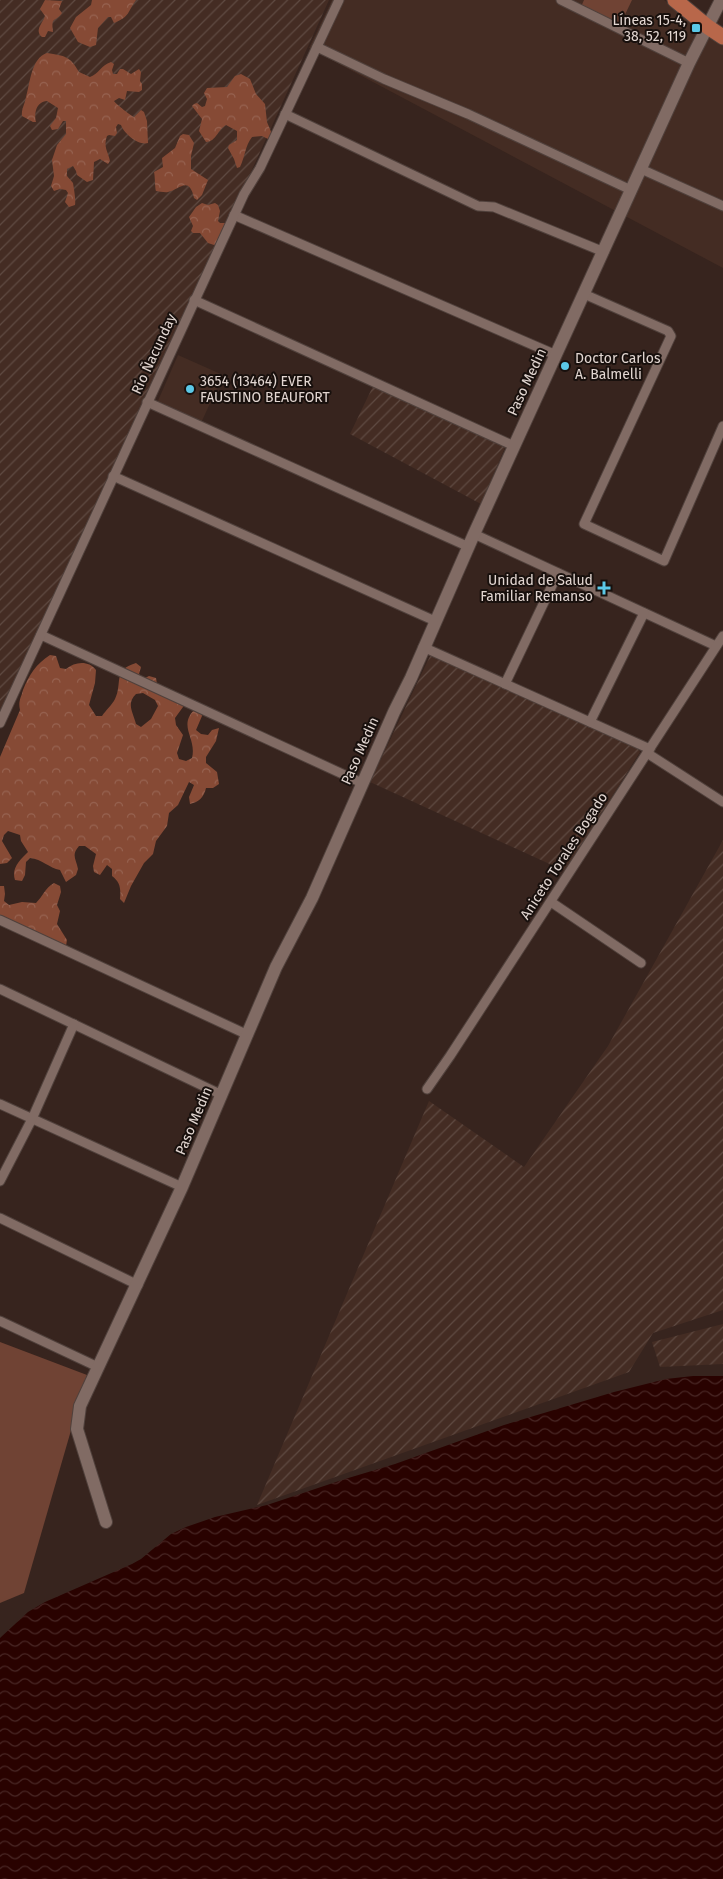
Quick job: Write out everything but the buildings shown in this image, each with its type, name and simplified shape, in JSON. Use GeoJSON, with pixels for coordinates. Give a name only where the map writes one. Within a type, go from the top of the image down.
{"type":"FeatureCollection","features":[{"type":"Feature","properties":{"kind":"main road"},"geometry":{"type":"LineString","coordinates":[[675,0],[714,24]]}},
{"type":"Feature","properties":{"kind":"main road"},"geometry":{"type":"LineString","coordinates":[[689,0],[714,24],[723,37]]}},
{"type":"Feature","properties":{"kind":"street","name":"Río Ñacunday"},"geometry":{"type":"LineString","coordinates":[[0,723],[194,300],[244,194],[260,168],[339,0]]}},
{"type":"Feature","properties":{"kind":"street"},"geometry":{"type":"LineString","coordinates":[[561,0],[690,63]]}},
{"type":"Feature","properties":{"kind":"street","name":"Paso Medin"},"geometry":{"type":"LineString","coordinates":[[106,1522],[77,1429],[80,1406],[182,1187],[276,967],[312,898],[468,547],[641,168],[690,63],[714,24],[721,0]]}},
{"type":"Feature","properties":{"kind":"street"},"geometry":{"type":"LineString","coordinates":[[317,48],[384,79],[468,114],[632,190]]}},
{"type":"Feature","properties":{"kind":"street"},"geometry":{"type":"LineString","coordinates":[[285,114],[478,206],[494,207],[604,252]]}},
{"type":"Feature","properties":{"kind":"street"},"geometry":{"type":"LineString","coordinates":[[641,168],[723,206]]}},
{"type":"Feature","properties":{"kind":"street"},"geometry":{"type":"LineString","coordinates":[[234,215],[556,355]]}},
{"type":"Feature","properties":{"kind":"street"},"geometry":{"type":"LineString","coordinates":[[584,294],[668,331],[671,336],[584,524],[664,561],[723,426]]}},
{"type":"Feature","properties":{"kind":"street"},"geometry":{"type":"LineString","coordinates":[[194,300],[514,446]]}},
{"type":"Feature","properties":{"kind":"street"},"geometry":{"type":"LineString","coordinates":[[147,402],[468,547]]}},
{"type":"Feature","properties":{"kind":"street"},"geometry":{"type":"LineString","coordinates":[[113,476],[435,621]]}},
{"type":"Feature","properties":{"kind":"street"},"geometry":{"type":"LineString","coordinates":[[474,534],[716,646]]}},
{"type":"Feature","properties":{"kind":"street"},"geometry":{"type":"LineString","coordinates":[[505,684],[558,573]]}},
{"type":"Feature","properties":{"kind":"street"},"geometry":{"type":"LineString","coordinates":[[590,722],[644,613]]}},
{"type":"Feature","properties":{"kind":"street"},"geometry":{"type":"LineString","coordinates":[[41,635],[362,783]]}},
{"type":"Feature","properties":{"kind":"street","name":"Aniceto Torales Bogado"},"geometry":{"type":"LineString","coordinates":[[427,1089],[551,902],[723,636]]}},
{"type":"Feature","properties":{"kind":"street"},"geometry":{"type":"LineString","coordinates":[[423,647],[590,722],[649,751],[723,802]]}},
{"type":"Feature","properties":{"kind":"street"},"geometry":{"type":"LineString","coordinates":[[551,902],[641,964]]}},
{"type":"Feature","properties":{"kind":"street"},"geometry":{"type":"LineString","coordinates":[[0,920],[248,1035]]}},
{"type":"Feature","properties":{"kind":"street"},"geometry":{"type":"LineString","coordinates":[[0,989],[222,1095]]}},
{"type":"Feature","properties":{"kind":"street"},"geometry":{"type":"LineString","coordinates":[[0,1182],[32,1119],[74,1024]]}},
{"type":"Feature","properties":{"kind":"street"},"geometry":{"type":"LineString","coordinates":[[0,1104],[182,1187]]}},
{"type":"Feature","properties":{"kind":"street"},"geometry":{"type":"LineString","coordinates":[[0,1218],[138,1285]]}},
{"type":"Feature","properties":{"kind":"street"},"geometry":{"type":"LineString","coordinates":[[0,1321],[98,1367]]}},
{"type":"Feature","properties":{"kind":"shaded area"},"geometry":{"type":"Polygon","coordinates":[[[0,0],[329,0],[0,725],[0,0]]]}},
{"type":"Feature","properties":{"kind":"shaded area"},"geometry":{"type":"Polygon","coordinates":[[[332,0],[664,0],[723,44],[723,268],[309,48],[332,0]]]}},
{"type":"Feature","properties":{"kind":"shaded area"},"geometry":{"type":"Polygon","coordinates":[[[584,0],[632,0],[620,25],[581,7],[584,0]]]}},
{"type":"Feature","properties":{"kind":"shaded area","name":"3654 (13464) EVER FAUSTINO BEAUFORT"},"geometry":{"type":"Polygon","coordinates":[[[178,355],[223,375],[201,423],[157,403],[178,355]]]}},
{"type":"Feature","properties":{"kind":"shaded area"},"geometry":{"type":"Polygon","coordinates":[[[374,384],[506,445],[481,504],[350,434],[374,384]]]}},
{"type":"Feature","properties":{"kind":"shaded area"},"geometry":{"type":"Polygon","coordinates":[[[431,654],[636,746],[640,752],[565,871],[370,782],[431,654]]]}},
{"type":"Feature","properties":{"kind":"shaded area"},"geometry":{"type":"Polygon","coordinates":[[[723,840],[723,1310],[653,1333],[629,1372],[257,1505],[429,1101],[524,1167],[608,1046],[723,840]]]}},
{"type":"Feature","properties":{"kind":"shaded area"},"geometry":{"type":"Polygon","coordinates":[[[723,1324],[723,1364],[660,1367],[652,1342],[723,1324]]]}},
{"type":"Feature","properties":{"kind":"shaded area"},"geometry":{"type":"Polygon","coordinates":[[[0,1342],[87,1375],[24,1593],[0,1603],[0,1342]]]}},
{"type":"Feature","properties":{"kind":"green space"},"geometry":{"type":"Polygon","coordinates":[[[45,0],[62,1],[59,9],[62,13],[53,21],[53,32],[48,31],[45,37],[42,37],[39,29],[45,16],[40,9],[45,0]]]}},
{"type":"Feature","properties":{"kind":"green space"},"geometry":{"type":"Polygon","coordinates":[[[92,0],[136,0],[123,18],[114,23],[111,17],[108,17],[98,28],[96,45],[90,47],[78,42],[70,28],[76,17],[91,5],[92,0]]]}},
{"type":"Feature","properties":{"kind":"green space"},"geometry":{"type":"Polygon","coordinates":[[[47,53],[70,60],[79,72],[90,77],[111,62],[114,64],[113,74],[117,74],[120,69],[131,74],[139,69],[141,72],[142,90],[139,92],[127,91],[125,100],[119,98],[114,101],[134,117],[141,110],[144,112],[147,121],[148,143],[140,143],[132,138],[118,124],[115,136],[109,135],[106,140],[110,161],[108,164],[100,159],[94,162],[93,180],[87,182],[77,175],[73,166],[67,169],[67,176],[73,183],[75,201],[75,205],[69,207],[65,202],[68,193],[66,190],[54,191],[51,186],[54,176],[52,160],[57,145],[66,134],[66,121],[63,121],[58,129],[52,130],[50,126],[56,118],[58,108],[47,101],[40,103],[38,106],[35,115],[36,122],[22,116],[34,66],[47,53]]]}},
{"type":"Feature","properties":{"kind":"green space"},"geometry":{"type":"Polygon","coordinates":[[[241,74],[250,79],[256,94],[265,104],[267,122],[272,134],[268,139],[262,136],[252,137],[240,167],[237,168],[228,148],[229,145],[237,140],[237,131],[226,125],[215,138],[206,142],[199,131],[202,119],[192,106],[197,103],[202,107],[205,106],[207,99],[204,93],[207,88],[227,87],[235,76],[241,74]]]}},
{"type":"Feature","properties":{"kind":"green space"},"geometry":{"type":"Polygon","coordinates":[[[183,134],[189,135],[194,143],[191,169],[208,180],[202,195],[197,200],[186,185],[167,192],[156,191],[154,172],[163,167],[162,158],[175,148],[180,136],[183,134]]]}},
{"type":"Feature","properties":{"kind":"green space"},"geometry":{"type":"Polygon","coordinates":[[[202,203],[208,205],[215,203],[218,205],[220,211],[218,221],[226,223],[220,243],[214,245],[208,243],[200,233],[193,233],[191,231],[193,226],[189,217],[196,207],[202,203]]]}},
{"type":"Feature","properties":{"kind":"green space"},"geometry":{"type":"Polygon","coordinates":[[[50,655],[56,656],[60,668],[66,669],[73,665],[85,663],[96,670],[95,683],[89,705],[96,716],[102,716],[114,701],[121,673],[124,669],[136,663],[141,667],[139,674],[143,679],[149,676],[156,678],[157,684],[183,701],[183,707],[175,718],[176,725],[183,735],[177,753],[179,759],[186,761],[192,758],[193,751],[188,722],[194,710],[201,709],[202,716],[196,730],[201,734],[208,735],[212,730],[219,728],[216,741],[206,757],[206,763],[217,772],[219,784],[213,788],[206,788],[201,799],[190,804],[189,797],[194,785],[189,782],[178,805],[169,813],[167,826],[156,841],[153,854],[144,863],[124,903],[120,899],[119,886],[112,876],[112,869],[107,865],[100,875],[94,872],[93,866],[96,854],[85,846],[79,846],[75,852],[78,869],[76,875],[66,882],[60,870],[30,858],[26,862],[25,875],[22,881],[15,880],[15,868],[28,852],[21,841],[20,835],[8,831],[2,841],[12,858],[7,863],[0,864],[0,757],[20,710],[19,704],[25,685],[34,670],[50,655]],[[143,693],[136,694],[131,701],[131,708],[136,724],[141,727],[151,719],[158,706],[155,700],[143,693]]]}},
{"type":"Feature","properties":{"kind":"green space"},"geometry":{"type":"Polygon","coordinates":[[[54,883],[60,886],[61,892],[57,905],[60,911],[57,924],[67,940],[66,946],[57,950],[49,948],[0,924],[0,886],[4,886],[4,901],[9,905],[22,902],[36,903],[48,887],[54,883]]]}},
{"type":"Feature","properties":{"kind":"water"},"geometry":{"type":"Polygon","coordinates":[[[693,1376],[723,1376],[723,1879],[0,1879],[0,1638],[28,1612],[45,1602],[132,1564],[141,1559],[171,1534],[186,1527],[215,1517],[267,1505],[395,1464],[504,1425],[614,1392],[666,1379],[693,1376]]]}},
{"type":"Feature","properties":{"kind":"place","name":"Líneas 15-4, 38, 52, 119"},"geometry":{"type":"Point","coordinates":[696,28]}},
{"type":"Feature","properties":{"kind":"place","name":"Doctor Carlos A. Balmelli"},"geometry":{"type":"Point","coordinates":[565,366]}},
{"type":"Feature","properties":{"kind":"place","name":"3654 (13464) EVER FAUSTINO BEAUFORT"},"geometry":{"type":"Point","coordinates":[190,389]}},
{"type":"Feature","properties":{"kind":"place","name":"Unidad de Salud Familiar Remanso"},"geometry":{"type":"Point","coordinates":[604,588]}}]}
